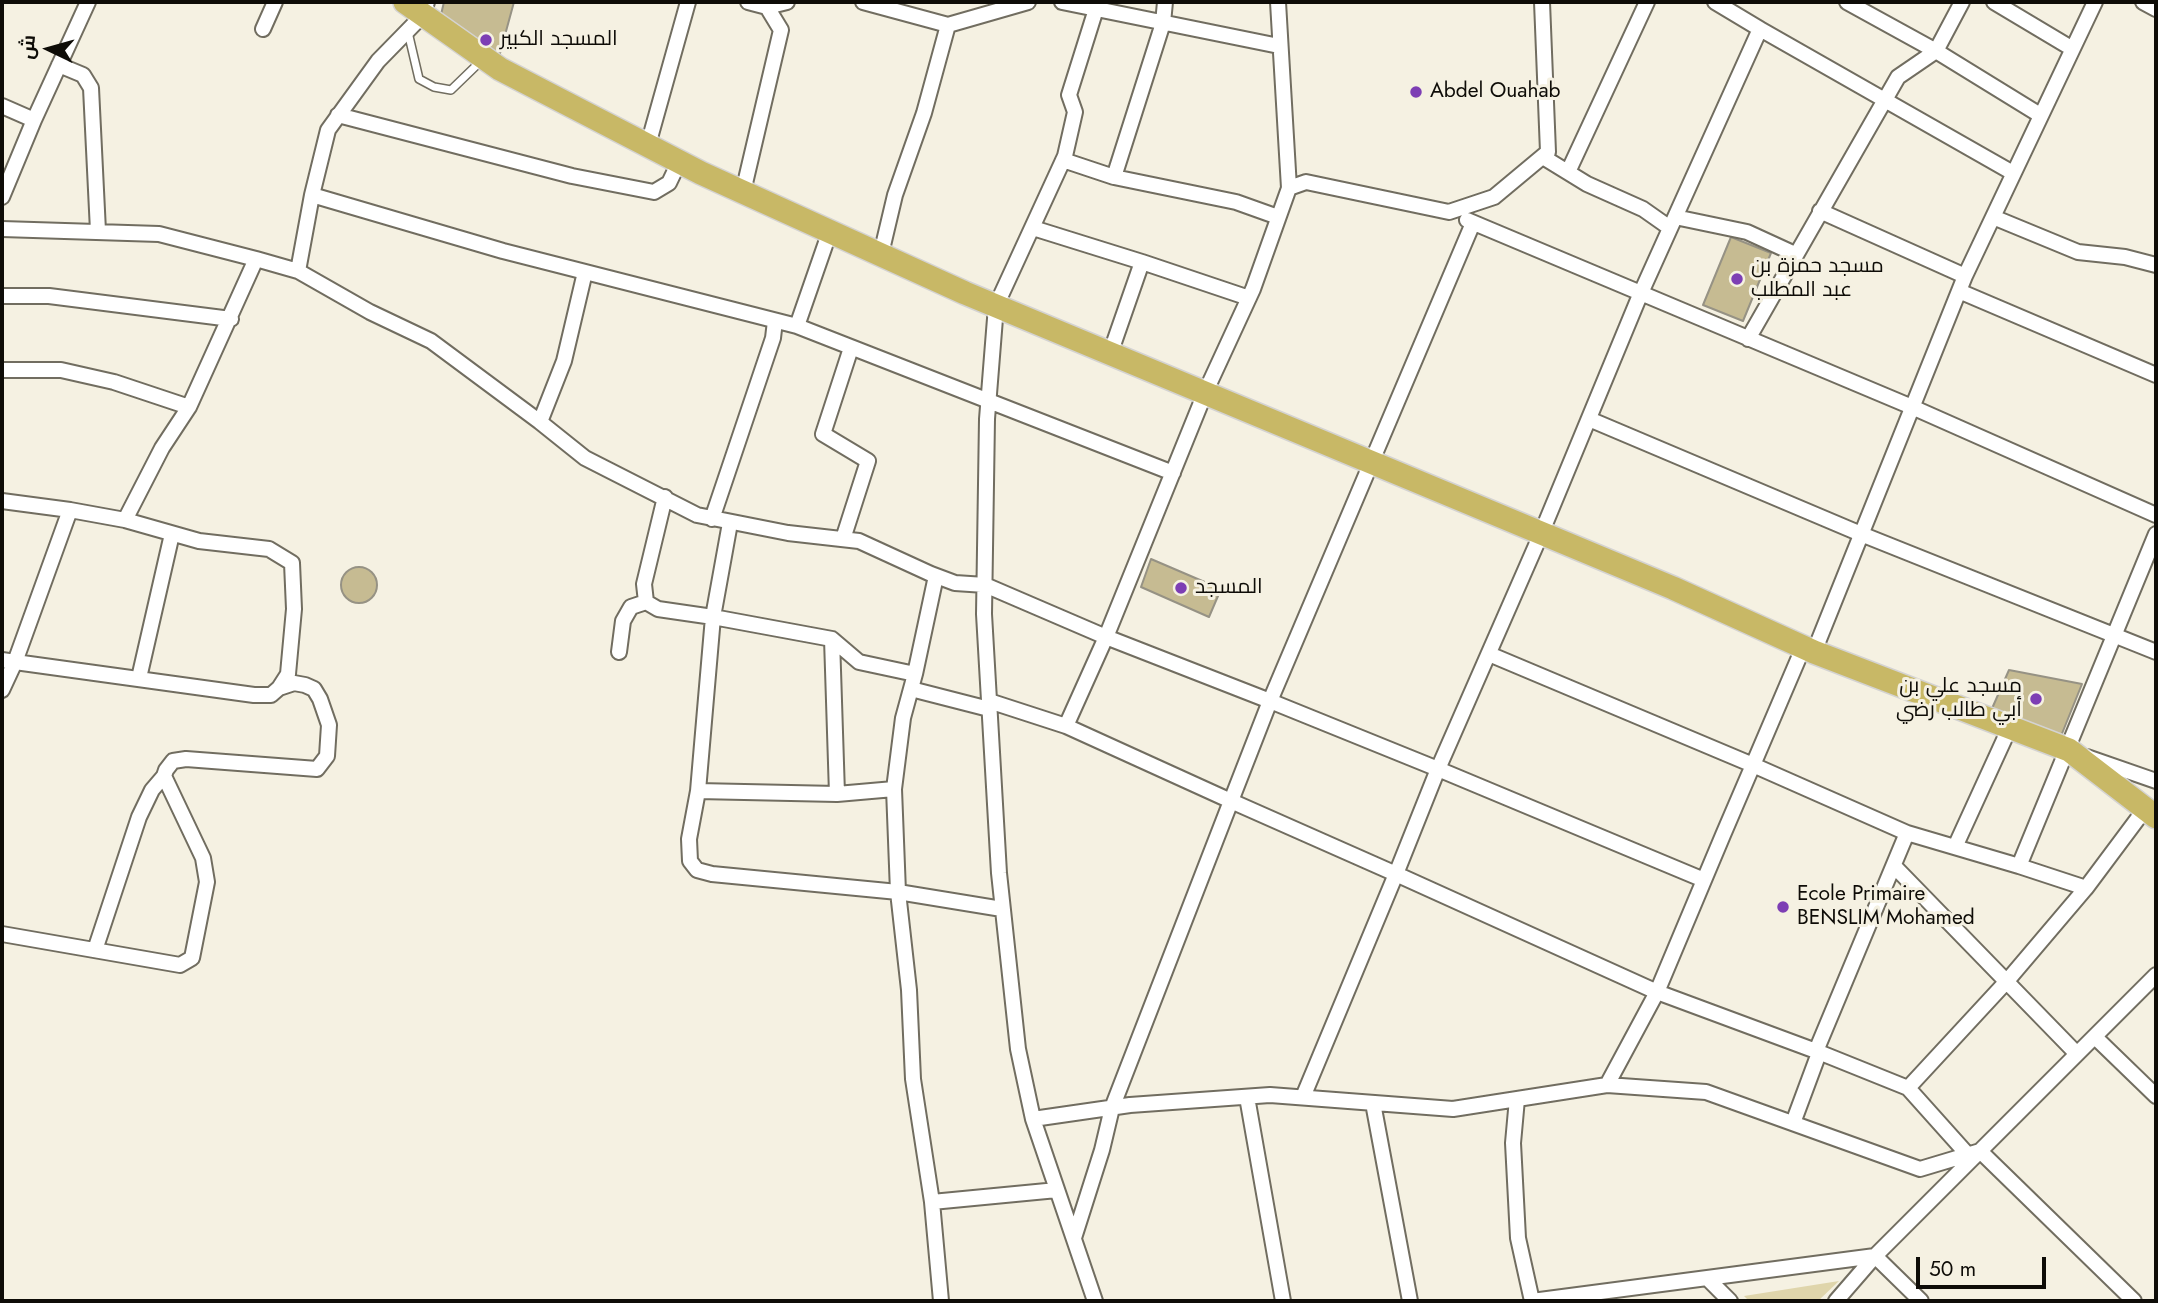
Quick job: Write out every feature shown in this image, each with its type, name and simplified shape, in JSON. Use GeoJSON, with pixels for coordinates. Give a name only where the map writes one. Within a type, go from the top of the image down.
{"type":"FeatureCollection","features":[{"type":"Feature","properties":{"kind":"main road"},"geometry":{"type":"LineString","coordinates":[[416,12],[484,59],[679,162],[743,192],[996,306],[1672,588],[1808,650],[2069,751],[2151,813]]}},
{"type":"Feature","properties":{"kind":"street"},"geometry":{"type":"LineString","coordinates":[[2,197],[7,170],[34,120],[89,2]]}},
{"type":"Feature","properties":{"kind":"street"},"geometry":{"type":"LineString","coordinates":[[263,29],[275,2]]}},
{"type":"Feature","properties":{"kind":"street"},"geometry":{"type":"LineString","coordinates":[[648,145],[688,2]]}},
{"type":"Feature","properties":{"kind":"street"},"geometry":{"type":"LineString","coordinates":[[748,2],[767,7],[787,2]]}},
{"type":"Feature","properties":{"kind":"street"},"geometry":{"type":"LineString","coordinates":[[863,2],[948,25],[1028,2]]}},
{"type":"Feature","properties":{"kind":"street"},"geometry":{"type":"LineString","coordinates":[[1062,2],[1279,46]]}},
{"type":"Feature","properties":{"kind":"street"},"geometry":{"type":"LineString","coordinates":[[1114,177],[1163,23],[1165,2]]}},
{"type":"Feature","properties":{"kind":"street"},"geometry":{"type":"LineString","coordinates":[[1066,726],[1106,637],[1205,393],[1249,298],[1289,188],[1278,2]]}},
{"type":"Feature","properties":{"kind":"street"},"geometry":{"type":"LineString","coordinates":[[1449,212],[1494,197],[1548,152],[1542,2]]}},
{"type":"Feature","properties":{"kind":"street"},"geometry":{"type":"LineString","coordinates":[[1568,172],[1647,2]]}},
{"type":"Feature","properties":{"kind":"street"},"geometry":{"type":"LineString","coordinates":[[1716,2],[1883,101],[2013,173]]}},
{"type":"Feature","properties":{"kind":"street"},"geometry":{"type":"LineString","coordinates":[[1847,2],[1936,51],[2040,115]]}},
{"type":"Feature","properties":{"kind":"street"},"geometry":{"type":"LineString","coordinates":[[1748,339],[1898,77],[1936,51],[1962,2]]}},
{"type":"Feature","properties":{"kind":"street"},"geometry":{"type":"LineString","coordinates":[[1994,2],[2071,48]]}},
{"type":"Feature","properties":{"kind":"street"},"geometry":{"type":"LineString","coordinates":[[1606,1085],[1657,992],[1753,765],[1861,534],[1965,276],[2095,2]]}},
{"type":"Feature","properties":{"kind":"street"},"geometry":{"type":"LineString","coordinates":[[2143,2],[2156,9]]}},
{"type":"Feature","properties":{"kind":"street"},"geometry":{"type":"LineString","coordinates":[[743,192],[780,30],[767,7]]}},
{"type":"Feature","properties":{"kind":"street"},"geometry":{"type":"LineString","coordinates":[[1095,1301],[1033,1119],[1009,991],[989,705],[985,585],[989,403],[996,306],[1063,160],[1075,112],[1069,95],[1096,9]]}},
{"type":"Feature","properties":{"kind":"street"},"geometry":{"type":"LineString","coordinates":[[298,271],[312,195],[328,130],[416,12]]}},
{"type":"Feature","properties":{"kind":"street"},"geometry":{"type":"LineString","coordinates":[[881,254],[895,195],[924,113],[948,25]]}},
{"type":"Feature","properties":{"kind":"street"},"geometry":{"type":"LineString","coordinates":[[1303,1097],[1438,769],[1541,534],[1640,295],[1760,29]]}},
{"type":"Feature","properties":{"kind":"street"},"geometry":{"type":"LineString","coordinates":[[59,65],[83,75],[91,88],[98,231]]}},
{"type":"Feature","properties":{"kind":"street"},"geometry":{"type":"LineString","coordinates":[[2,107],[34,120]]}},
{"type":"Feature","properties":{"kind":"street"},"geometry":{"type":"LineString","coordinates":[[338,115],[572,176],[654,192],[669,183],[679,162]]}},
{"type":"Feature","properties":{"kind":"street"},"geometry":{"type":"LineString","coordinates":[[1543,157],[1673,223],[1747,232],[1796,254]]}},
{"type":"Feature","properties":{"kind":"street"},"geometry":{"type":"LineString","coordinates":[[1063,160],[1114,177],[1236,202],[1278,217]]}},
{"type":"Feature","properties":{"kind":"street"},"geometry":{"type":"LineString","coordinates":[[1289,188],[1306,183],[1449,212],[1640,295],[1912,407],[2156,515]]}},
{"type":"Feature","properties":{"kind":"street"},"geometry":{"type":"LineString","coordinates":[[312,195],[586,272],[797,326],[1173,473]]}},
{"type":"Feature","properties":{"kind":"street"},"geometry":{"type":"LineString","coordinates":[[1820,211],[1965,276]]}},
{"type":"Feature","properties":{"kind":"street"},"geometry":{"type":"LineString","coordinates":[[1993,217],[2078,252],[2126,257],[2156,265]]}},
{"type":"Feature","properties":{"kind":"street"},"geometry":{"type":"LineString","coordinates":[[1074,1238],[1112,1108],[1270,701],[1373,464],[1473,223]]}},
{"type":"Feature","properties":{"kind":"street"},"geometry":{"type":"LineString","coordinates":[[1033,228],[1249,298]]}},
{"type":"Feature","properties":{"kind":"street"},"geometry":{"type":"LineString","coordinates":[[2,229],[159,234],[298,271],[370,312],[431,341],[585,458],[697,515],[788,533],[859,541],[955,583],[985,585],[1106,637],[1438,769],[1704,880]]}},
{"type":"Feature","properties":{"kind":"street"},"geometry":{"type":"LineString","coordinates":[[797,326],[830,232]]}},
{"type":"Feature","properties":{"kind":"street"},"geometry":{"type":"LineString","coordinates":[[125,520],[162,448],[189,407],[256,259]]}},
{"type":"Feature","properties":{"kind":"street"},"geometry":{"type":"LineString","coordinates":[[1110,354],[1142,262]]}},
{"type":"Feature","properties":{"kind":"street"},"geometry":{"type":"LineString","coordinates":[[540,422],[564,361],[586,272]]}},
{"type":"Feature","properties":{"kind":"street"},"geometry":{"type":"LineString","coordinates":[[1959,291],[2156,375]]}},
{"type":"Feature","properties":{"kind":"street"},"geometry":{"type":"LineString","coordinates":[[2,296],[49,296],[231,319]]}},
{"type":"Feature","properties":{"kind":"street"},"geometry":{"type":"LineString","coordinates":[[712,519],[773,338],[775,321]]}},
{"type":"Feature","properties":{"kind":"street"},"geometry":{"type":"LineString","coordinates":[[843,538],[868,461],[823,434],[850,348]]}},
{"type":"Feature","properties":{"kind":"street"},"geometry":{"type":"LineString","coordinates":[[2,370],[61,370],[114,382],[189,407]]}},
{"type":"Feature","properties":{"kind":"street"},"geometry":{"type":"LineString","coordinates":[[1589,419],[1861,534],[2156,652]]}},
{"type":"Feature","properties":{"kind":"street"},"geometry":{"type":"LineString","coordinates":[[646,602],[644,584],[665,497]]}},
{"type":"Feature","properties":{"kind":"street"},"geometry":{"type":"LineString","coordinates":[[2,501],[125,520],[199,541],[269,549],[292,563],[294,609],[288,674],[271,695],[254,695],[9,661]]}},
{"type":"Feature","properties":{"kind":"street"},"geometry":{"type":"LineString","coordinates":[[2,690],[9,661],[70,510]]}},
{"type":"Feature","properties":{"kind":"street"},"geometry":{"type":"LineString","coordinates":[[730,523],[713,617],[698,791],[689,839],[690,861],[697,870],[712,874],[898,892],[1002,909]]}},
{"type":"Feature","properties":{"kind":"street"},"geometry":{"type":"LineString","coordinates":[[139,678],[172,534]]}},
{"type":"Feature","properties":{"kind":"street"},"geometry":{"type":"LineString","coordinates":[[2018,866],[2069,751],[2156,534]]}},
{"type":"Feature","properties":{"kind":"street"},"geometry":{"type":"LineString","coordinates":[[936,576],[903,718],[894,789],[898,892],[909,990],[913,1079],[932,1202],[941,1301]]}},
{"type":"Feature","properties":{"kind":"street"},"geometry":{"type":"LineString","coordinates":[[619,652],[623,621],[631,607],[646,602],[658,609],[832,639],[859,662],[913,682],[1066,726],[1657,992],[1908,1088],[2134,1301]]}},
{"type":"Feature","properties":{"kind":"street"},"geometry":{"type":"LineString","coordinates":[[832,639],[837,794]]}},
{"type":"Feature","properties":{"kind":"street"},"geometry":{"type":"LineString","coordinates":[[1489,654],[1907,833],[2086,888]]}},
{"type":"Feature","properties":{"kind":"street"},"geometry":{"type":"LineString","coordinates":[[95,950],[139,817],[152,790],[173,761],[186,759],[317,769],[327,756],[329,725],[314,689],[294,683],[279,688]]}},
{"type":"Feature","properties":{"kind":"street"},"geometry":{"type":"LineString","coordinates":[[1955,848],[2009,729]]}},
{"type":"Feature","properties":{"kind":"street"},"geometry":{"type":"LineString","coordinates":[[2069,751],[2156,781]]}},
{"type":"Feature","properties":{"kind":"street"},"geometry":{"type":"LineString","coordinates":[[2,934],[180,965],[192,958],[207,882],[195,838],[164,776]]}},
{"type":"Feature","properties":{"kind":"street"},"geometry":{"type":"LineString","coordinates":[[698,791],[837,794],[894,789]]}},
{"type":"Feature","properties":{"kind":"street"},"geometry":{"type":"LineString","coordinates":[[1908,1088],[2007,981],[2151,813]]}},
{"type":"Feature","properties":{"kind":"street"},"geometry":{"type":"LineString","coordinates":[[1793,1123],[1818,1052],[1907,833]]}},
{"type":"Feature","properties":{"kind":"street"},"geometry":{"type":"LineString","coordinates":[[1894,866],[2077,1055]]}},
{"type":"Feature","properties":{"kind":"street"},"geometry":{"type":"LineString","coordinates":[[1836,1301],[1875,1256],[1974,1153],[2156,975]]}},
{"type":"Feature","properties":{"kind":"street"},"geometry":{"type":"LineString","coordinates":[[2095,1037],[2156,1096]]}},
{"type":"Feature","properties":{"kind":"street"},"geometry":{"type":"LineString","coordinates":[[1033,1119],[1112,1108],[1247,1097],[1303,1097],[1453,1109],[1606,1085],[1706,1091],[1920,1169],[1974,1153]]}},
{"type":"Feature","properties":{"kind":"street"},"geometry":{"type":"LineString","coordinates":[[1247,1097],[1283,1301]]}},
{"type":"Feature","properties":{"kind":"street"},"geometry":{"type":"LineString","coordinates":[[1517,1099],[1513,1143],[1518,1238],[1532,1301],[1875,1256]]}},
{"type":"Feature","properties":{"kind":"street"},"geometry":{"type":"LineString","coordinates":[[1373,1103],[1410,1301]]}},
{"type":"Feature","properties":{"kind":"street"},"geometry":{"type":"LineString","coordinates":[[932,1202],[1058,1190]]}},
{"type":"Feature","properties":{"kind":"street"},"geometry":{"type":"LineString","coordinates":[[1875,1256],[1921,1301]]}},
{"type":"Feature","properties":{"kind":"street"},"geometry":{"type":"LineString","coordinates":[[1707,1278],[1730,1301]]}},
{"type":"Feature","properties":{"kind":"lane"},"geometry":{"type":"LineString","coordinates":[[416,12],[419,79],[434,87],[451,90],[484,59]]}},
{"type":"Feature","properties":{"kind":"shaded area"},"geometry":{"type":"Polygon","coordinates":[[[1839,1281],[1818,1301],[1749,1301],[1744,1296],[1839,1281]]]}},
{"type":"Feature","properties":{"kind":"building","name":"المسجد الكبير"},"geometry":{"type":"Polygon","coordinates":[[[444,2],[514,2],[499,57],[439,23],[444,2]]]}},
{"type":"Feature","properties":{"kind":"building","name":"مسجد حمزة بن عبد المطلب"},"geometry":{"type":"Polygon","coordinates":[[[1731,237],[1771,253],[1743,321],[1703,305],[1731,237]]]}},
{"type":"Feature","properties":{"kind":"building","name":"المسجد"},"geometry":{"type":"Polygon","coordinates":[[[1151,559],[1221,589],[1209,617],[1141,587],[1151,559]]]}},
{"type":"Feature","properties":{"kind":"building"},"geometry":{"type":"Polygon","coordinates":[[[359,567],[372,572],[377,585],[372,598],[359,603],[346,598],[341,585],[346,572],[359,567]]]}},
{"type":"Feature","properties":{"kind":"building","name":"مسجد علي بن أبي طالب رضي"},"geometry":{"type":"Polygon","coordinates":[[[2009,670],[2082,684],[2061,736],[1990,713],[2009,670]]]}},
{"type":"Feature","properties":{"kind":"place","name":"المسجد الكبير"},"geometry":{"type":"Point","coordinates":[486,40]}},
{"type":"Feature","properties":{"kind":"place","name":"Abdel Ouahab"},"geometry":{"type":"Point","coordinates":[1416,92]}},
{"type":"Feature","properties":{"kind":"place","name":"مسجد حمزة بن عبد المطلب"},"geometry":{"type":"Point","coordinates":[1737,279]}},
{"type":"Feature","properties":{"kind":"place","name":"المسجد"},"geometry":{"type":"Point","coordinates":[1181,588]}},
{"type":"Feature","properties":{"kind":"place","name":"مسجد علي بن أبي طالب رضي"},"geometry":{"type":"Point","coordinates":[2036,699]}},
{"type":"Feature","properties":{"kind":"place","name":"Ecole Primaire BENSLIM Mohamed"},"geometry":{"type":"Point","coordinates":[1783,907]}}]}
